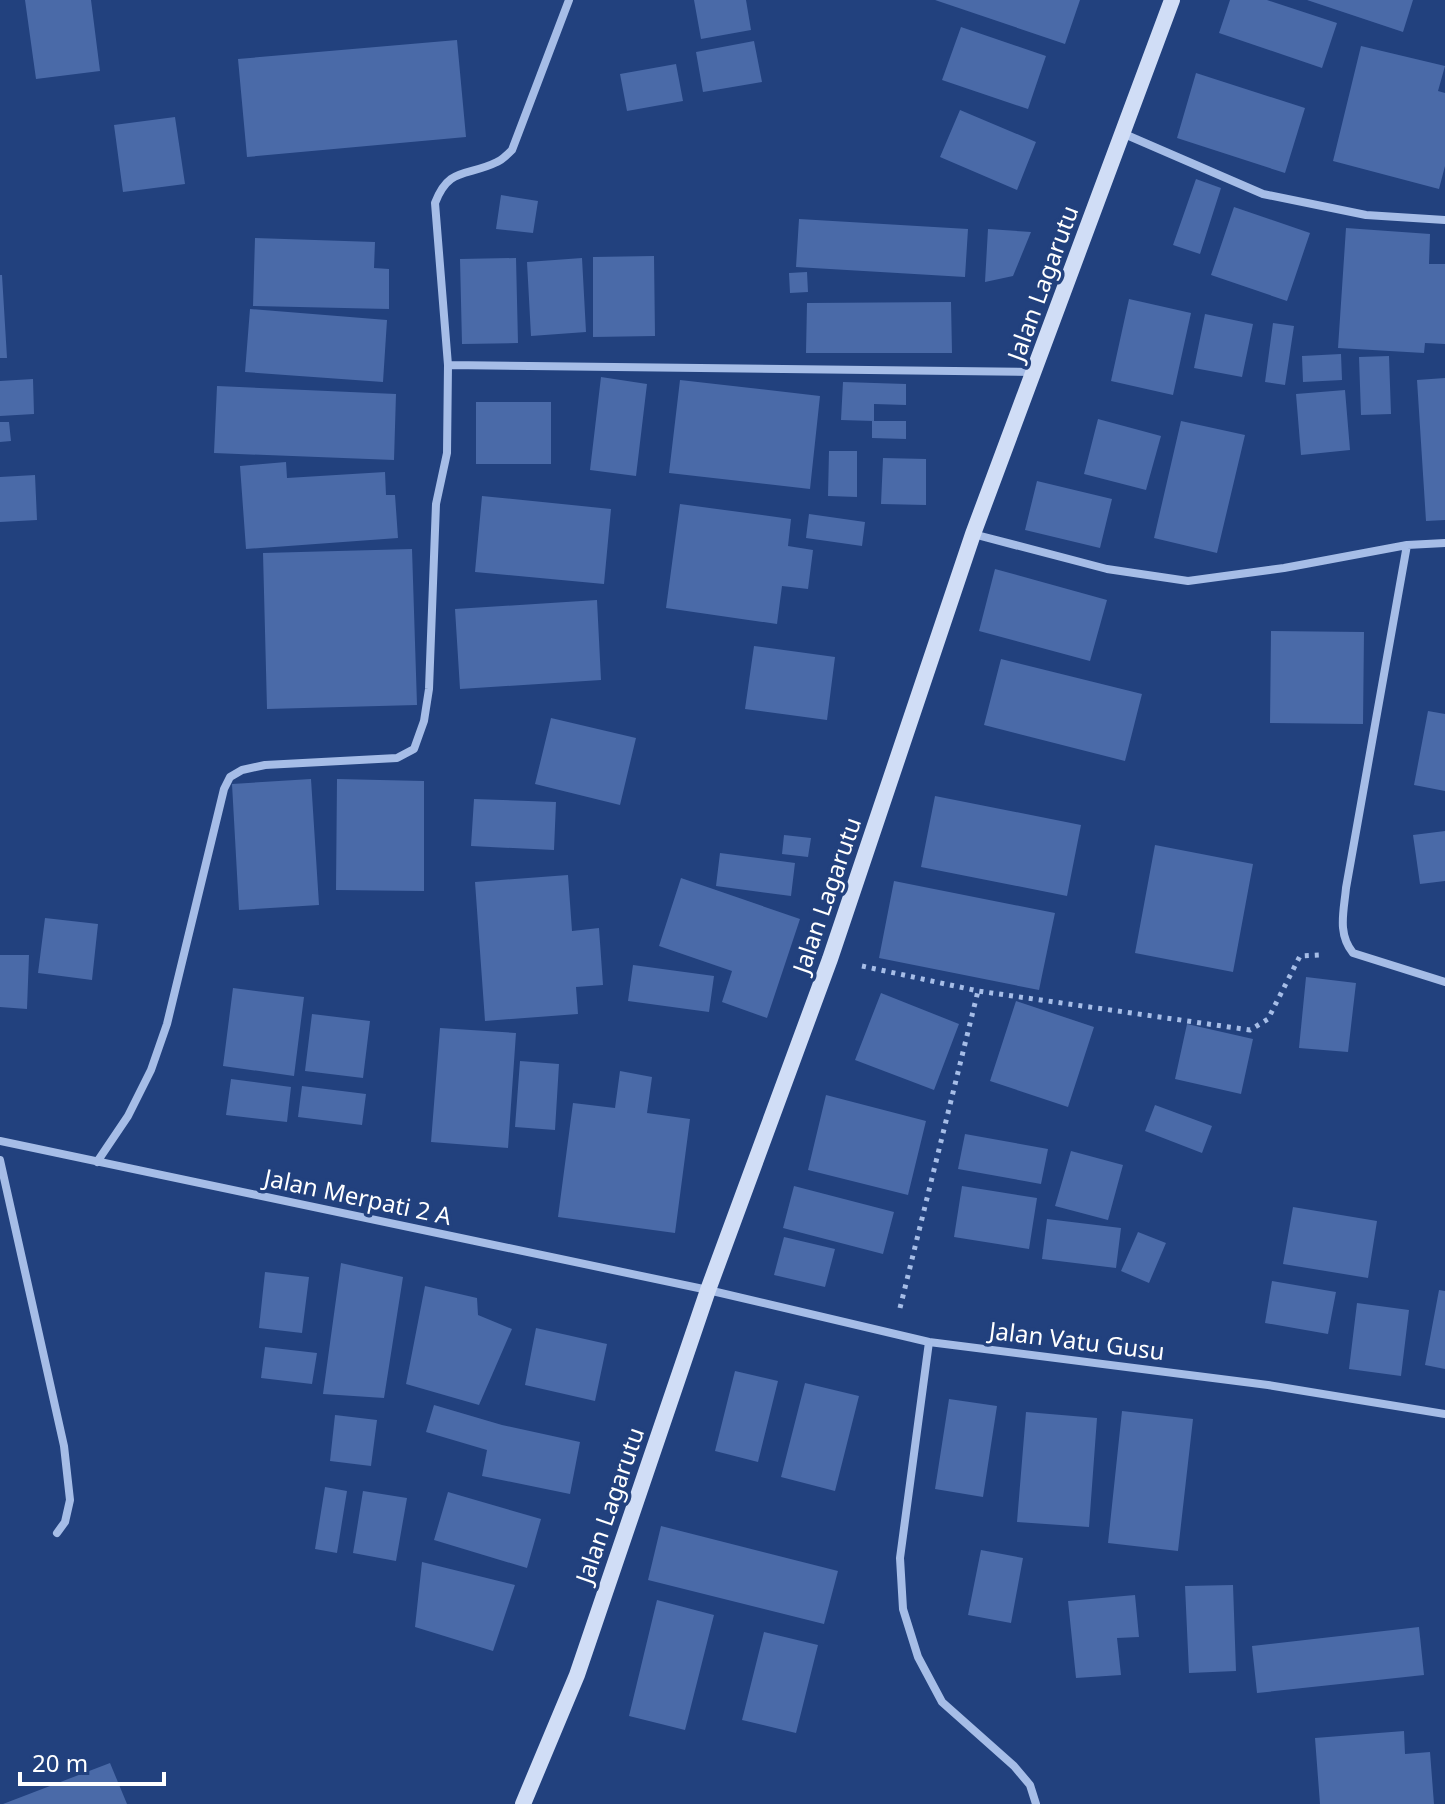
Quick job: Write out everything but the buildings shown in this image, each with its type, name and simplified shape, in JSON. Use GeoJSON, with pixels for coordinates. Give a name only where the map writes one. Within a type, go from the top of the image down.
{"type":"FeatureCollection","features":[{"type":"Feature","properties":{"kind":"street"},"geometry":{"type":"LineString","coordinates":[[97,1162],[128,1116],[151,1070],[167,1024],[224,789],[230,777],[242,770],[265,765],[397,758],[414,749],[424,721],[429,689],[432,550],[436,504],[447,453],[448,365],[435,203],[441,187],[450,177],[497,162],[512,150],[569,0]]}},
{"type":"Feature","properties":{"kind":"street","name":"Jalan Lagarutu"},"geometry":{"type":"LineString","coordinates":[[523,1804],[577,1675],[708,1290],[830,959],[973,534],[1172,0]]}},
{"type":"Feature","properties":{"kind":"street"},"geometry":{"type":"LineString","coordinates":[[1122,133],[1263,194],[1366,215],[1445,220]]}},
{"type":"Feature","properties":{"kind":"street"},"geometry":{"type":"LineString","coordinates":[[448,365],[1035,372]]}},
{"type":"Feature","properties":{"kind":"street"},"geometry":{"type":"LineString","coordinates":[[973,534],[1107,569],[1188,581],[1284,568],[1407,545],[1445,543]]}},
{"type":"Feature","properties":{"kind":"street"},"geometry":{"type":"LineString","coordinates":[[1407,545],[1346,888],[1342,932],[1343,940],[1353,953],[1445,982]]}},
{"type":"Feature","properties":{"kind":"street","name":"Jalan Merpati 2 A"},"geometry":{"type":"LineString","coordinates":[[0,1141],[708,1290]]}},
{"type":"Feature","properties":{"kind":"street"},"geometry":{"type":"LineString","coordinates":[[0,1160],[64,1446],[70,1500],[65,1522],[57,1533]]}},
{"type":"Feature","properties":{"kind":"street","name":"Jalan Vatu Gusu"},"geometry":{"type":"LineString","coordinates":[[708,1290],[929,1342],[1268,1385],[1445,1414]]}},
{"type":"Feature","properties":{"kind":"street"},"geometry":{"type":"LineString","coordinates":[[929,1342],[900,1558],[903,1609],[918,1657],[942,1702],[1014,1766],[1030,1785],[1036,1804]]}},
{"type":"Feature","properties":{"kind":"path"},"geometry":{"type":"LineString","coordinates":[[830,959],[978,991],[1250,1030],[1268,1019],[1300,956],[1353,953]]}},
{"type":"Feature","properties":{"kind":"path"},"geometry":{"type":"LineString","coordinates":[[894,1333],[978,991]]}}]}
